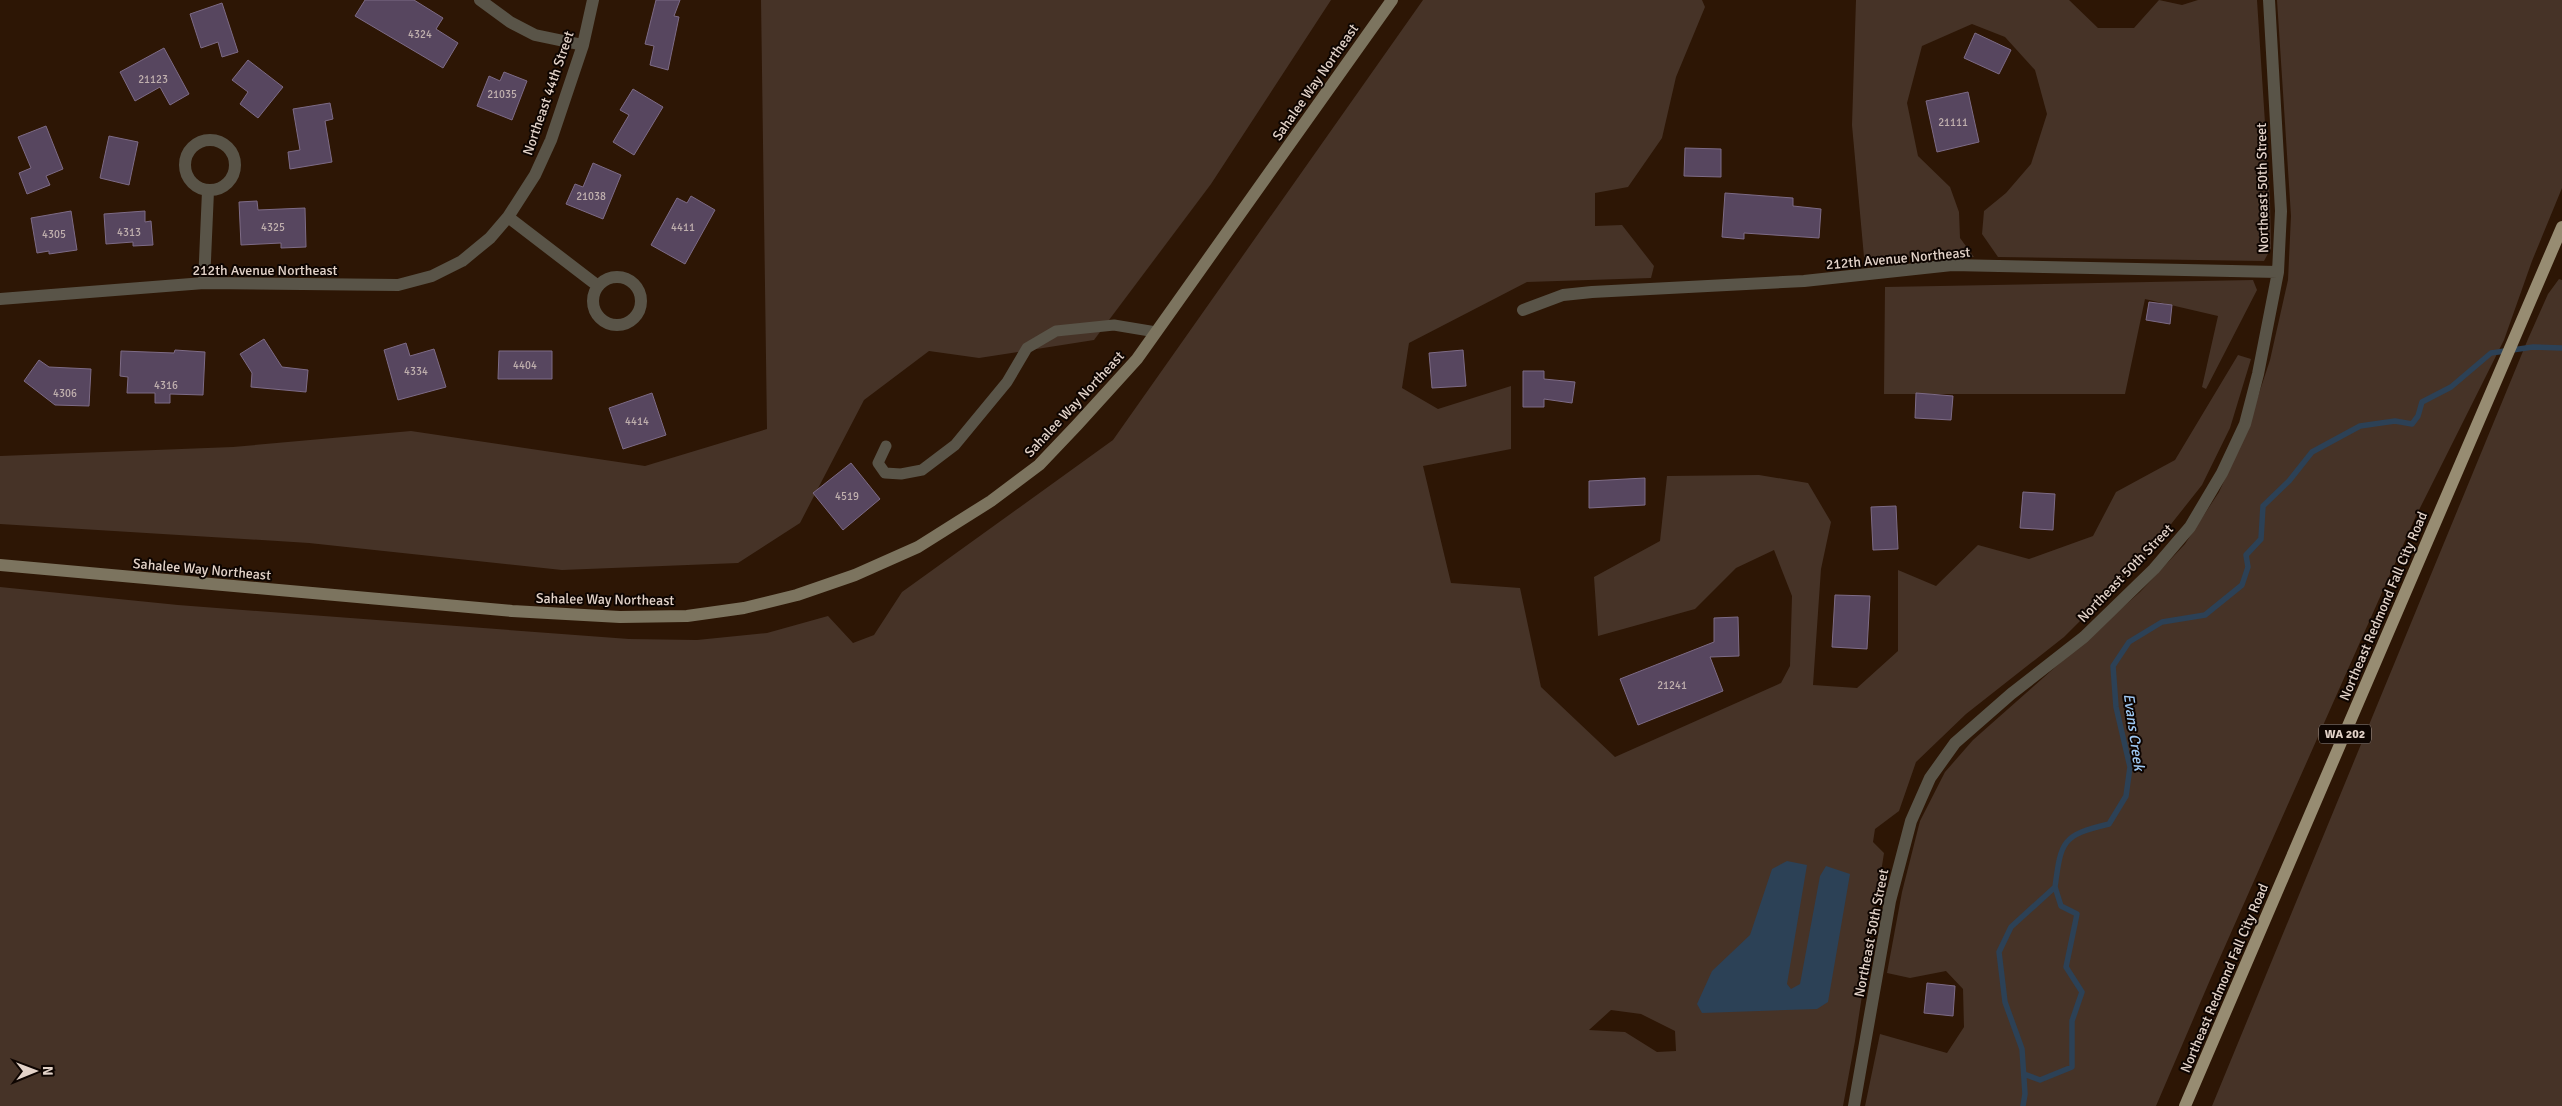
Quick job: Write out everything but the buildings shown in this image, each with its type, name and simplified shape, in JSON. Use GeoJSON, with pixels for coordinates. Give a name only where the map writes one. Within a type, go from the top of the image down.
{"type":"FeatureCollection","features":[{"type":"Feature","properties":{"kind":"main road","name":"Sahalee Way Northeast"},"geometry":{"type":"LineString","coordinates":[[0,565],[512,611],[620,617],[687,616],[744,608],[796,595],[855,575],[918,547],[991,501],[1039,466],[1137,359],[1392,0]]}},
{"type":"Feature","properties":{"kind":"main road","name":"Northeast Redmond Fall City Road"},"geometry":{"type":"LineString","coordinates":[[2185,1106],[2562,228]]}},
{"type":"Feature","properties":{"kind":"street"},"geometry":{"type":"LineString","coordinates":[[480,0],[510,22],[535,35],[583,45]]}},
{"type":"Feature","properties":{"kind":"street","name":"Northeast 44th Street"},"geometry":{"type":"LineString","coordinates":[[508,217],[535,174],[551,140],[583,45],[593,0]]}},
{"type":"Feature","properties":{"kind":"street","name":"Northeast 50th Street"},"geometry":{"type":"LineString","coordinates":[[1854,1106],[1890,901],[1911,821],[1930,778],[1955,744],[2011,694],[2084,638],[2154,569],[2190,527],[2222,473],[2245,424],[2260,366],[2278,272],[2281,212],[2269,0]]}},
{"type":"Feature","properties":{"kind":"street"},"geometry":{"type":"LineString","coordinates":[[211,140],[226,145],[231,151],[235,166],[234,174],[224,187],[208,191],[194,185],[188,179],[184,164],[186,156],[196,144],[211,140]]}},
{"type":"Feature","properties":{"kind":"street"},"geometry":{"type":"LineString","coordinates":[[204,283],[208,191]]}},
{"type":"Feature","properties":{"kind":"street"},"geometry":{"type":"LineString","coordinates":[[508,217],[598,286]]}},
{"type":"Feature","properties":{"kind":"street","name":"212th Avenue Northeast"},"geometry":{"type":"LineString","coordinates":[[0,299],[204,283],[398,285],[432,276],[462,260],[490,238],[508,217]]}},
{"type":"Feature","properties":{"kind":"street","name":"212th Avenue Northeast"},"geometry":{"type":"LineString","coordinates":[[1523,310],[1563,295],[1804,281],[1952,265],[2278,272]]}},
{"type":"Feature","properties":{"kind":"lane"},"geometry":{"type":"LineString","coordinates":[[886,446],[878,463],[885,473],[900,474],[922,470],[955,445],[1007,382],[1027,348],[1056,331],[1114,325],[1156,332]]}},
{"type":"Feature","properties":{"kind":"shaded area"},"geometry":{"type":"Polygon","coordinates":[[[761,0],[1331,0],[1211,184],[1094,340],[979,358],[929,351],[864,400],[800,523],[738,563],[562,570],[309,543],[0,524],[0,456],[233,447],[411,431],[645,466],[767,429],[761,0]]]}},
{"type":"Feature","properties":{"kind":"shaded area"},"geometry":{"type":"Polygon","coordinates":[[[1423,0],[1702,0],[1705,7],[1676,77],[1662,138],[1628,187],[1595,193],[1595,226],[1622,225],[1654,266],[1651,278],[1527,282],[1409,343],[1402,388],[1438,409],[1511,386],[1511,449],[1423,466],[1451,583],[1520,588],[1541,687],[1615,757],[1781,683],[1790,666],[1792,596],[1774,550],[1736,568],[1695,609],[1598,636],[1594,577],[1660,541],[1667,476],[1759,475],[1808,483],[1831,522],[1821,569],[1813,685],[1857,688],[1898,651],[1898,570],[1936,586],[1978,545],[2029,559],[2093,536],[2116,492],[2175,460],[2238,355],[2251,359],[2230,428],[2202,485],[2149,552],[2064,637],[1966,714],[1916,762],[1899,811],[1875,829],[1873,842],[1884,853],[1843,1106],[0,1106],[0,587],[178,605],[629,639],[697,640],[767,633],[828,616],[853,643],[874,635],[902,592],[1113,440],[1423,0]],[[1611,1010],[1589,1030],[1625,1032],[1657,1052],[1676,1051],[1675,1031],[1641,1014],[1611,1010]]]}},
{"type":"Feature","properties":{"kind":"shaded area"},"geometry":{"type":"Polygon","coordinates":[[[1856,0],[2069,0],[2098,28],[2134,28],[2159,0],[2182,5],[2198,0],[2257,0],[2270,200],[2271,248],[2264,261],[1998,257],[1982,234],[1984,211],[2006,193],[2031,164],[2047,114],[2035,70],[2005,37],[1972,24],[1922,46],[1907,103],[1918,156],[1950,187],[1959,212],[1960,238],[1974,257],[1864,257],[1852,125],[1856,0]]]}},
{"type":"Feature","properties":{"kind":"shaded area"},"geometry":{"type":"Polygon","coordinates":[[[2277,0],[2562,0],[2562,188],[2532,261],[2504,340],[2416,516],[2156,1106],[1865,1106],[1880,1034],[1947,1053],[1964,1027],[1963,989],[1946,971],[1910,978],[1887,973],[1902,892],[1920,821],[1945,772],[1973,740],[2140,592],[2185,544],[2219,492],[2246,433],[2270,360],[2288,280],[2291,216],[2277,0]]]}},
{"type":"Feature","properties":{"kind":"shaded area"},"geometry":{"type":"Polygon","coordinates":[[[2559,279],[2562,280],[2562,1106],[2212,1106],[2528,339],[2548,294],[2559,279]]]}},
{"type":"Feature","properties":{"kind":"shaded area"},"geometry":{"type":"Polygon","coordinates":[[[2253,280],[2257,290],[2206,389],[2202,387],[2218,316],[2145,299],[2125,394],[1884,394],[1885,287],[2253,280]]]}},
{"type":"Feature","properties":{"kind":"water"},"geometry":{"type":"Polygon","coordinates":[[[1787,861],[1807,865],[1787,984],[1791,989],[1800,984],[1820,876],[1826,866],[1850,874],[1828,1002],[1817,1009],[1702,1013],[1697,1004],[1712,971],[1750,935],[1772,869],[1787,861]]]}},
{"type":"Feature","properties":{"kind":"waterway","name":"Evans Creek"},"geometry":{"type":"LineString","coordinates":[[2023,1106],[2025,1094],[2022,1049],[2005,1002],[1999,952],[2011,927],[2055,887],[2059,859],[2067,842],[2082,832],[2109,824],[2126,796],[2130,767],[2116,707],[2113,666],[2129,642],[2162,622],[2205,615],[2242,585],[2248,567],[2246,555],[2261,539],[2263,506],[2289,481],[2312,452],[2360,426],[2395,421],[2412,424],[2418,416],[2422,402],[2451,387],[2491,353],[2533,347],[2562,348]]}},
{"type":"Feature","properties":{"kind":"waterway"},"geometry":{"type":"LineString","coordinates":[[2024,1074],[2040,1080],[2072,1067],[2072,1021],[2082,992],[2066,967],[2077,914],[2061,906],[2055,887]]}}]}
